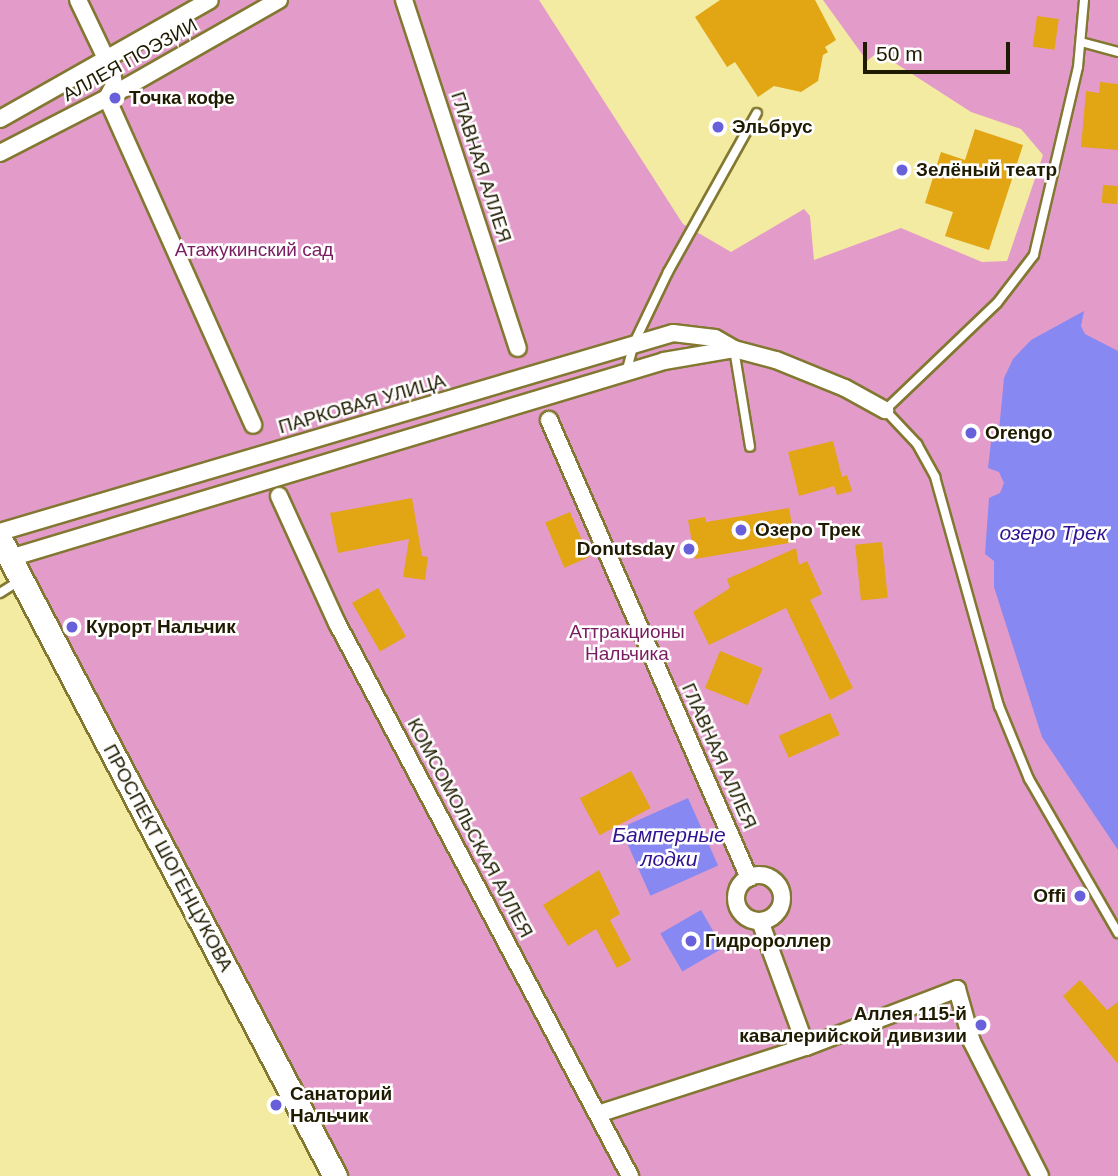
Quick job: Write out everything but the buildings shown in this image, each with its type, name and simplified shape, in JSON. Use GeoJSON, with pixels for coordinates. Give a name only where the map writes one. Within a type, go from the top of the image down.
{"type":"FeatureCollection","features":[{"type":"Feature","properties":{"kind":"street"},"geometry":{"type":"LineString","coordinates":[[78,0],[114,85],[107,98],[253,425]]}},
{"type":"Feature","properties":{"kind":"street","name":"АЛЛЕЯ ПОЭЗИИ"},"geometry":{"type":"LineString","coordinates":[[0,119],[210,0]]}},
{"type":"Feature","properties":{"kind":"street","name":"АЛЛЕЯ ПОЭЗИИ"},"geometry":{"type":"LineString","coordinates":[[0,153],[107,98],[279,0]]}},
{"type":"Feature","properties":{"kind":"street","name":"ГЛАВНАЯ АЛЛЕЯ"},"geometry":{"type":"LineString","coordinates":[[404,0],[518,348]]}},
{"type":"Feature","properties":{"kind":"street","name":"ПАРКОВАЯ УЛИЦА"},"geometry":{"type":"LineString","coordinates":[[0,532],[673,333],[715,338],[734,349],[776,360],[885,410]]}},
{"type":"Feature","properties":{"kind":"street","name":"ПАРКОВАЯ УЛИЦА"},"geometry":{"type":"LineString","coordinates":[[5,549],[626,376],[664,361],[734,349]]}},
{"type":"Feature","properties":{"kind":"street","name":"ГЛАВНАЯ АЛЛЕЯ"},"geometry":{"type":"LineString","coordinates":[[549,420],[749,877]]}},
{"type":"Feature","properties":{"kind":"street","name":"КОМСОМОЛЬСКАЯ АЛЛЕЯ"},"geometry":{"type":"LineString","coordinates":[[279,496],[337,623],[631,1176]]}},
{"type":"Feature","properties":{"kind":"street","name":"ПРОСПЕКТ ШОГЕНЦУКОВА"},"geometry":{"type":"LineString","coordinates":[[5,549],[335,1176]]}},
{"type":"Feature","properties":{"kind":"street"},"geometry":{"type":"LineString","coordinates":[[749,877],[770,878],[781,897],[775,914],[760,921],[745,916],[736,904],[738,888],[749,877]]}},
{"type":"Feature","properties":{"kind":"street"},"geometry":{"type":"LineString","coordinates":[[760,921],[806,1047]]}},
{"type":"Feature","properties":{"kind":"street"},"geometry":{"type":"LineString","coordinates":[[598,1114],[806,1047],[957,989],[972,1041],[1041,1176]]}},
{"type":"Feature","properties":{"kind":"lane"},"geometry":{"type":"LineString","coordinates":[[1084,0],[1081,42],[1034,254],[997,303],[885,410],[917,444],[935,477],[999,706],[1029,779],[1118,933]]}},
{"type":"Feature","properties":{"kind":"lane"},"geometry":{"type":"LineString","coordinates":[[1081,42],[1118,52]]}},
{"type":"Feature","properties":{"kind":"lane"},"geometry":{"type":"LineString","coordinates":[[626,376],[634,343],[668,272],[757,113]]}},
{"type":"Feature","properties":{"kind":"lane"},"geometry":{"type":"LineString","coordinates":[[734,349],[750,447]]}},
{"type":"Feature","properties":{"kind":"lane"},"geometry":{"type":"LineString","coordinates":[[0,593],[21,580]]}},
{"type":"Feature","properties":{"kind":"green space","name":"Атажукинский сад"},"geometry":{"type":"Polygon","coordinates":[[[0,0],[539,0],[683,224],[731,252],[804,209],[810,216],[814,260],[901,228],[982,262],[1007,261],[1043,155],[1021,129],[971,112],[878,52],[867,61],[823,0],[1118,0],[1118,1176],[335,1176],[0,539],[0,0]]]}},
{"type":"Feature","properties":{"kind":"water","name":"озеро Трек"},"geometry":{"type":"Polygon","coordinates":[[[1084,311],[1081,326],[1085,334],[1118,351],[1118,850],[1042,737],[994,587],[994,561],[985,554],[989,498],[1000,493],[1004,483],[999,472],[988,468],[991,442],[998,441],[1004,378],[1013,359],[1031,340],[1084,311]]]}},
{"type":"Feature","properties":{"kind":"water","name":"Бамперные лодки"},"geometry":{"type":"Polygon","coordinates":[[[688,798],[718,866],[650,896],[620,828],[688,798]]]}},
{"type":"Feature","properties":{"kind":"water","name":"Гидророллер"},"geometry":{"type":"Polygon","coordinates":[[[701,910],[723,948],[682,972],[660,934],[701,910]]]}},
{"type":"Feature","properties":{"kind":"place","name":"Точка кофе"},"geometry":{"type":"Point","coordinates":[115,98]}},
{"type":"Feature","properties":{"kind":"place","name":"Эльбрус"},"geometry":{"type":"Point","coordinates":[718,127]}},
{"type":"Feature","properties":{"kind":"place","name":"Зелёный театр"},"geometry":{"type":"Point","coordinates":[902,170]}},
{"type":"Feature","properties":{"kind":"place","name":"Orengo"},"geometry":{"type":"Point","coordinates":[971,433]}},
{"type":"Feature","properties":{"kind":"place","name":"Озеро Трек"},"geometry":{"type":"Point","coordinates":[741,530]}},
{"type":"Feature","properties":{"kind":"place","name":"Donutsday"},"geometry":{"type":"Point","coordinates":[689,549]}},
{"type":"Feature","properties":{"kind":"place","name":"Курорт Нальчик"},"geometry":{"type":"Point","coordinates":[72,627]}},
{"type":"Feature","properties":{"kind":"place","name":"Offi"},"geometry":{"type":"Point","coordinates":[1080,896]}},
{"type":"Feature","properties":{"kind":"place","name":"Гидророллер"},"geometry":{"type":"Point","coordinates":[691,941]}},
{"type":"Feature","properties":{"kind":"place","name":"Аллея 115-й кавалерийской дивизии"},"geometry":{"type":"Point","coordinates":[981,1025]}},
{"type":"Feature","properties":{"kind":"place","name":"Санаторий Нальчик"},"geometry":{"type":"Point","coordinates":[276,1105]}},
{"type":"Feature","properties":{"kind":"park label","name":"Аттракционы Нальчика"},"geometry":{"type":"Point","coordinates":[627,643]}}]}
